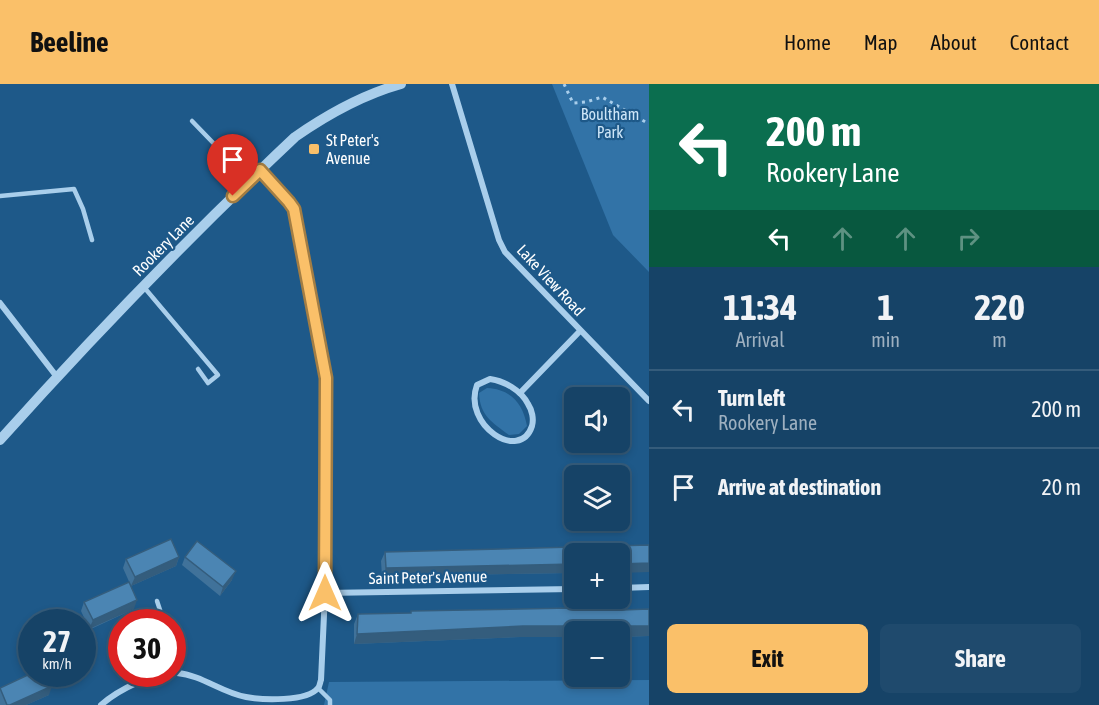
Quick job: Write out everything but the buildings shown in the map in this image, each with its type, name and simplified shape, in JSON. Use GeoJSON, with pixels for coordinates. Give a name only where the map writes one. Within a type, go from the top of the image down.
{"type":"FeatureCollection","features":[{"type":"Feature","properties":{"kind":"street","name":"Rookery Lane"},"geometry":{"type":"LineString","coordinates":[[0,440],[143,286],[295,137],[315,123],[366,96],[401,84]]}},
{"type":"Feature","properties":{"kind":"street","name":"Lake View Road"},"geometry":{"type":"LineString","coordinates":[[452,84],[499,240],[506,252],[649,401]]}},
{"type":"Feature","properties":{"kind":"street"},"geometry":{"type":"LineString","coordinates":[[186,675],[246,697],[282,699],[311,693],[318,688],[321,680],[325,593],[326,378],[294,209],[260,170]]}},
{"type":"Feature","properties":{"kind":"street"},"geometry":{"type":"LineString","coordinates":[[0,303],[57,377]]}},
{"type":"Feature","properties":{"kind":"street"},"geometry":{"type":"LineString","coordinates":[[520,393],[580,331]]}},
{"type":"Feature","properties":{"kind":"street"},"geometry":{"type":"LineString","coordinates":[[490,379],[520,393],[532,412],[532,426],[528,435],[520,440],[506,441],[481,423],[476,413],[473,394],[477,384],[490,379]]}},
{"type":"Feature","properties":{"kind":"street"},"geometry":{"type":"LineString","coordinates":[[630,588],[649,587]]}},
{"type":"Feature","properties":{"kind":"street","name":"Saint Peter's Avenue"},"geometry":{"type":"LineString","coordinates":[[325,593],[564,589]]}},
{"type":"Feature","properties":{"kind":"street"},"geometry":{"type":"LineString","coordinates":[[101,705],[128,687]]}},
{"type":"Feature","properties":{"kind":"street"},"geometry":{"type":"LineString","coordinates":[[244,705],[246,697]]}},
{"type":"Feature","properties":{"kind":"lane"},"geometry":{"type":"LineString","coordinates":[[192,121],[249,180]]}},
{"type":"Feature","properties":{"kind":"lane"},"geometry":{"type":"LineString","coordinates":[[0,196],[74,189],[83,209],[92,240]]}},
{"type":"Feature","properties":{"kind":"lane"},"geometry":{"type":"LineString","coordinates":[[143,286],[218,375],[208,383],[198,369]]}},
{"type":"Feature","properties":{"kind":"lane"},"geometry":{"type":"LineString","coordinates":[[157,601],[160,609]]}},
{"type":"Feature","properties":{"kind":"lane"},"geometry":{"type":"LineString","coordinates":[[318,688],[330,700],[330,705]]}},
{"type":"Feature","properties":{"kind":"path"},"geometry":{"type":"LineString","coordinates":[[564,84],[573,103],[602,98],[649,124]]}},
{"type":"Feature","properties":{"kind":"green space","name":"Boultham Park"},"geometry":{"type":"Polygon","coordinates":[[[552,84],[649,84],[649,272],[613,235],[552,84]]]}},
{"type":"Feature","properties":{"kind":"green space"},"geometry":{"type":"Polygon","coordinates":[[[487,388],[509,394],[519,404],[527,426],[519,434],[509,435],[484,413],[479,393],[487,388]]]}},
{"type":"Feature","properties":{"kind":"green space"},"geometry":{"type":"Polygon","coordinates":[[[630,680],[649,680],[649,705],[324,705],[329,682],[564,681],[564,687],[630,687],[630,680]]]}},
{"type":"Feature","properties":{"kind":"place","name":"St Peter's Avenue"},"geometry":{"type":"Point","coordinates":[314,149]}},
{"type":"Feature","properties":{"kind":"route"},"geometry":{"type":"LineString","coordinates":[[233,196],[260,170],[294,209],[326,378],[325,593]]}}]}
